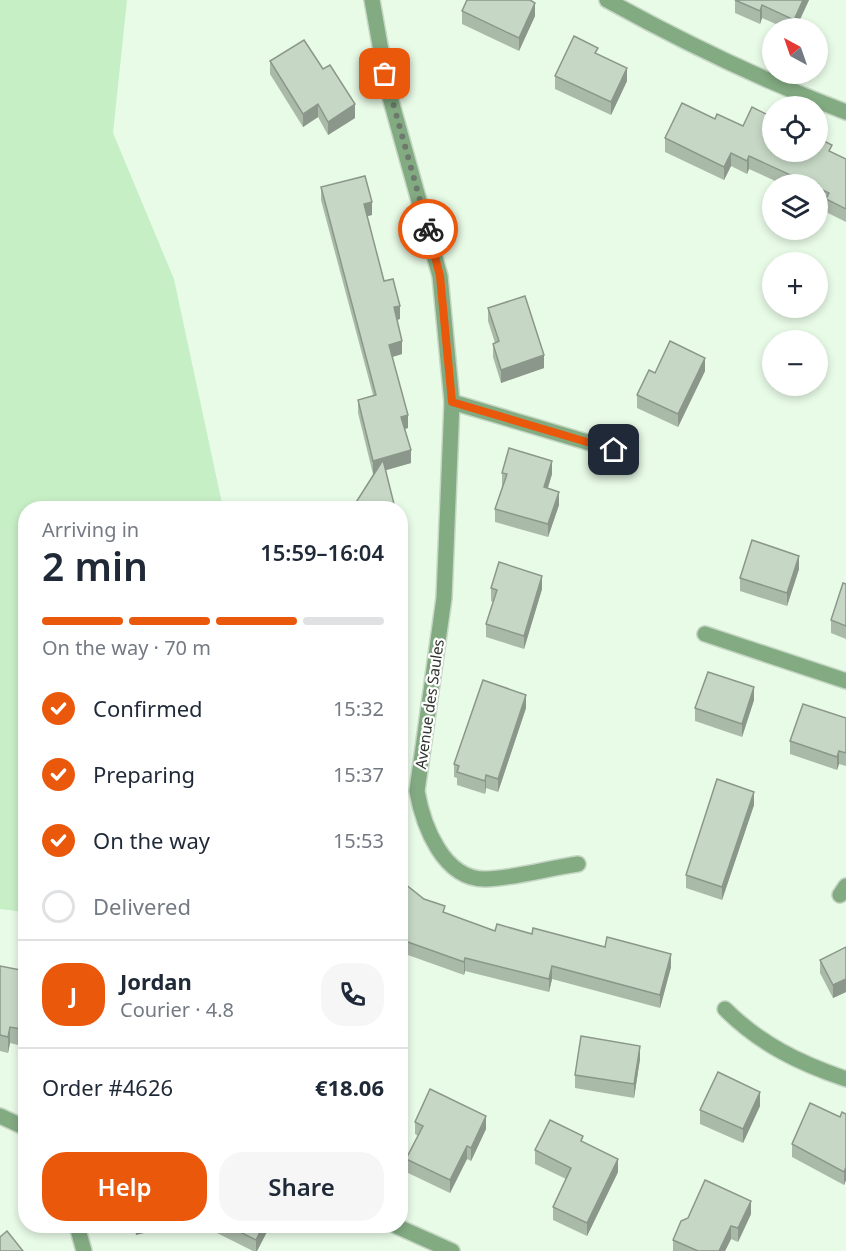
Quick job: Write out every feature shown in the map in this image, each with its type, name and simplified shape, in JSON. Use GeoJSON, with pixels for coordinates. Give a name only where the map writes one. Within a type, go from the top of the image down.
{"type":"FeatureCollection","features":[{"type":"Feature","properties":{"kind":"street","name":"Avenue des Saules"},"geometry":{"type":"LineString","coordinates":[[372,0],[388,90],[440,276],[452,402],[444,598],[417,791],[422,820],[434,844],[450,862],[469,876],[485,879],[578,864]]}},
{"type":"Feature","properties":{"kind":"street"},"geometry":{"type":"LineString","coordinates":[[607,0],[665,31],[814,100],[846,112]]}},
{"type":"Feature","properties":{"kind":"street"},"geometry":{"type":"LineString","coordinates":[[452,402],[614,450]]}},
{"type":"Feature","properties":{"kind":"street"},"geometry":{"type":"LineString","coordinates":[[705,634],[846,681]]}},
{"type":"Feature","properties":{"kind":"street"},"geometry":{"type":"LineString","coordinates":[[725,1009],[748,1031],[779,1052],[810,1067],[846,1079]]}},
{"type":"Feature","properties":{"kind":"street"},"geometry":{"type":"LineString","coordinates":[[0,1116],[18,1124]]}},
{"type":"Feature","properties":{"kind":"street"},"geometry":{"type":"LineString","coordinates":[[408,1231],[452,1251]]}},
{"type":"Feature","properties":{"kind":"street"},"geometry":{"type":"LineString","coordinates":[[79,1233],[84,1251]]}},
{"type":"Feature","properties":{"kind":"green space"},"geometry":{"type":"Polygon","coordinates":[[[0,0],[127,0],[113,133],[174,279],[222,501],[18,501],[18,911],[0,909],[0,0]]]}},
{"type":"Feature","properties":{"kind":"building"},"geometry":{"type":"Polygon","coordinates":[[[467,0],[530,0],[535,3],[519,38],[462,11],[467,0]]]}},
{"type":"Feature","properties":{"kind":"building"},"geometry":{"type":"Polygon","coordinates":[[[735,0],[803,0],[795,18],[790,18],[762,5],[760,11],[735,0]]]}},
{"type":"Feature","properties":{"kind":"building"},"geometry":{"type":"Polygon","coordinates":[[[574,36],[598,48],[595,53],[627,68],[611,102],[555,76],[574,36]]]}},
{"type":"Feature","properties":{"kind":"building"},"geometry":{"type":"Polygon","coordinates":[[[304,40],[323,69],[330,65],[355,104],[328,122],[318,104],[303,114],[270,61],[304,40]]]}},
{"type":"Feature","properties":{"kind":"building"},"geometry":{"type":"Polygon","coordinates":[[[682,103],[715,119],[717,114],[743,126],[752,107],[762,112],[762,162],[749,156],[747,161],[731,153],[724,167],[665,138],[682,103]]]}},
{"type":"Feature","properties":{"kind":"building"},"geometry":{"type":"Polygon","coordinates":[[[828,143],[832,145],[829,151],[846,159],[846,209],[828,200],[828,174],[788,174],[762,162],[828,162],[828,143]]]}},
{"type":"Feature","properties":{"kind":"building"},"geometry":{"type":"Polygon","coordinates":[[[365,176],[372,202],[364,204],[384,281],[393,279],[400,306],[394,307],[402,341],[389,345],[408,415],[401,417],[411,450],[373,461],[358,400],[376,395],[321,187],[365,176]]]}},
{"type":"Feature","properties":{"kind":"building"},"geometry":{"type":"Polygon","coordinates":[[[525,296],[544,355],[501,370],[493,344],[499,341],[488,308],[525,296]]]}},
{"type":"Feature","properties":{"kind":"building"},"geometry":{"type":"Polygon","coordinates":[[[670,341],[705,358],[678,414],[637,395],[649,370],[655,373],[670,341]]]}},
{"type":"Feature","properties":{"kind":"building"},"geometry":{"type":"Polygon","coordinates":[[[509,448],[552,461],[544,487],[559,492],[548,524],[495,509],[507,474],[502,473],[509,448]]]}},
{"type":"Feature","properties":{"kind":"building"},"geometry":{"type":"Polygon","coordinates":[[[383,460],[393,501],[357,501],[383,460]]]}},
{"type":"Feature","properties":{"kind":"building"},"geometry":{"type":"Polygon","coordinates":[[[752,540],[799,556],[787,593],[740,578],[752,540]]]}},
{"type":"Feature","properties":{"kind":"building"},"geometry":{"type":"Polygon","coordinates":[[[499,562],[542,576],[524,636],[486,624],[497,590],[491,588],[499,562]]]}},
{"type":"Feature","properties":{"kind":"building"},"geometry":{"type":"Polygon","coordinates":[[[843,583],[846,584],[846,626],[831,620],[843,583]]]}},
{"type":"Feature","properties":{"kind":"building"},"geometry":{"type":"Polygon","coordinates":[[[708,672],[754,687],[742,724],[695,708],[708,672]]]}},
{"type":"Feature","properties":{"kind":"building"},"geometry":{"type":"Polygon","coordinates":[[[483,680],[526,695],[498,779],[486,775],[485,781],[457,772],[459,766],[454,764],[483,680]]]}},
{"type":"Feature","properties":{"kind":"building"},"geometry":{"type":"Polygon","coordinates":[[[803,704],[846,718],[846,753],[839,751],[837,757],[790,741],[803,704]]]}},
{"type":"Feature","properties":{"kind":"building"},"geometry":{"type":"Polygon","coordinates":[[[717,779],[754,792],[722,887],[686,875],[717,779]]]}},
{"type":"Feature","properties":{"kind":"building"},"geometry":{"type":"Polygon","coordinates":[[[408,886],[424,899],[445,906],[443,912],[495,931],[497,924],[532,934],[533,928],[605,947],[607,937],[671,954],[660,995],[552,966],[549,979],[465,958],[464,962],[408,942],[408,886]]]}},
{"type":"Feature","properties":{"kind":"building"},"geometry":{"type":"Polygon","coordinates":[[[846,947],[846,979],[833,985],[820,960],[846,947]]]}},
{"type":"Feature","properties":{"kind":"building"},"geometry":{"type":"Polygon","coordinates":[[[0,966],[18,969],[18,1028],[10,1027],[8,1037],[0,1035],[0,966]]]}},
{"type":"Feature","properties":{"kind":"building"},"geometry":{"type":"Polygon","coordinates":[[[581,1036],[640,1046],[634,1084],[575,1075],[581,1036]]]}},
{"type":"Feature","properties":{"kind":"building"},"geometry":{"type":"Polygon","coordinates":[[[718,1072],[760,1092],[743,1129],[700,1110],[718,1072]]]}},
{"type":"Feature","properties":{"kind":"building"},"geometry":{"type":"Polygon","coordinates":[[[430,1089],[486,1116],[471,1148],[467,1146],[450,1180],[408,1160],[408,1155],[423,1126],[415,1122],[430,1089]]]}},
{"type":"Feature","properties":{"kind":"building"},"geometry":{"type":"Polygon","coordinates":[[[810,1103],[840,1117],[842,1112],[846,1114],[846,1167],[844,1172],[792,1144],[810,1103]]]}},
{"type":"Feature","properties":{"kind":"building"},"geometry":{"type":"Polygon","coordinates":[[[550,1120],[583,1136],[581,1141],[618,1159],[587,1223],[553,1207],[571,1168],[535,1150],[550,1120]]]}},
{"type":"Feature","properties":{"kind":"building"},"geometry":{"type":"Polygon","coordinates":[[[705,1180],[751,1201],[738,1228],[731,1226],[719,1251],[698,1251],[673,1240],[681,1221],[688,1218],[705,1180]]]}},
{"type":"Feature","properties":{"kind":"building"},"geometry":{"type":"Polygon","coordinates":[[[7,1231],[23,1251],[0,1251],[0,1237],[7,1231]]]}},
{"type":"Feature","properties":{"kind":"building"},"geometry":{"type":"Polygon","coordinates":[[[242,1233],[260,1233],[256,1240],[242,1233]]]}},
{"type":"Feature","properties":{"kind":"way so far"},"geometry":{"type":"LineString","coordinates":[[385,74],[428,229]]}},
{"type":"Feature","properties":{"kind":"route"},"geometry":{"type":"LineString","coordinates":[[428,229],[440,276],[452,402],[614,450]]}}]}
